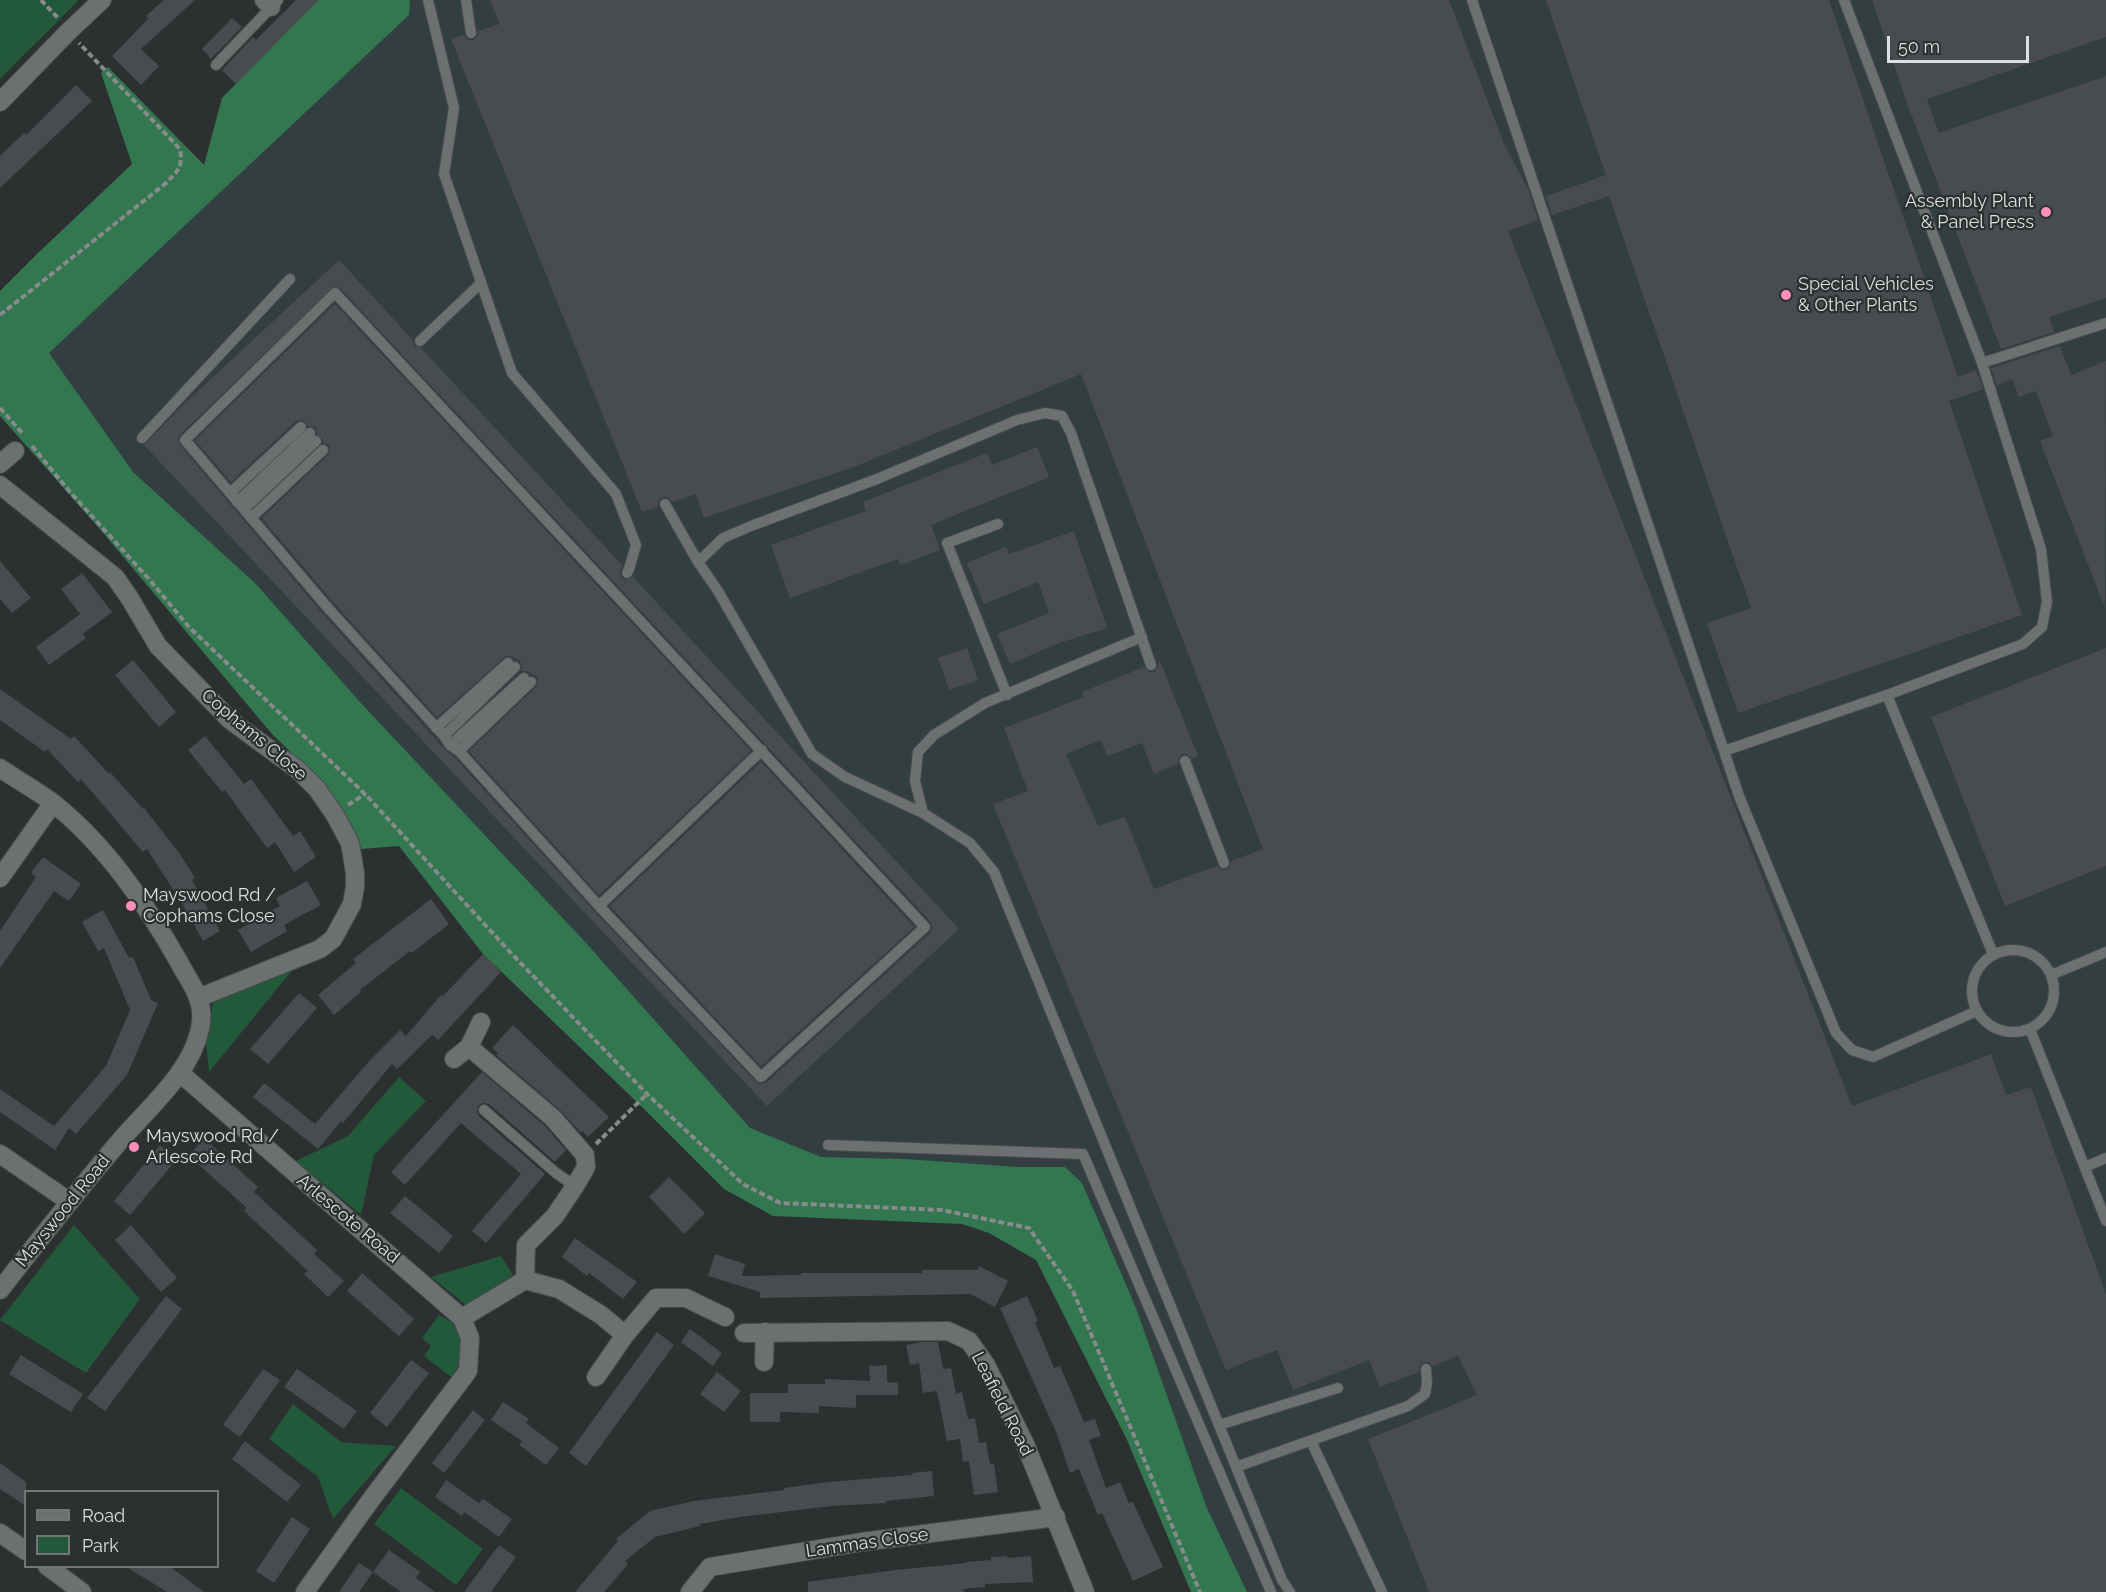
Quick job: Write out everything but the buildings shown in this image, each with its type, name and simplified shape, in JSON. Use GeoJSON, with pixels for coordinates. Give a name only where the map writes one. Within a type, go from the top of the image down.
{"type":"FeatureCollection","features":[{"type":"Feature","properties":{"kind":"street"},"geometry":{"type":"LineString","coordinates":[[0,102],[68,32],[88,7],[102,0]]}},
{"type":"Feature","properties":{"kind":"street"},"geometry":{"type":"LineString","coordinates":[[0,464],[15,451]]}},
{"type":"Feature","properties":{"kind":"street","name":"Cophams Close"},"geometry":{"type":"LineString","coordinates":[[0,485],[115,577],[158,646],[230,720],[298,770],[335,814],[350,843],[356,873],[352,904],[333,939],[321,950],[198,998]]}},
{"type":"Feature","properties":{"kind":"street","name":"Mayswood Road"},"geometry":{"type":"LineString","coordinates":[[0,768],[53,803],[89,836],[141,901],[165,939],[198,998],[202,1015],[193,1054],[180,1074],[119,1141],[0,1290]]}},
{"type":"Feature","properties":{"kind":"street"},"geometry":{"type":"LineString","coordinates":[[0,878],[53,803]]}},
{"type":"Feature","properties":{"kind":"street"},"geometry":{"type":"LineString","coordinates":[[454,1059],[469,1047],[482,1022]]}},
{"type":"Feature","properties":{"kind":"street"},"geometry":{"type":"LineString","coordinates":[[469,1047],[553,1118],[585,1155],[586,1167],[575,1186],[555,1216],[526,1245],[525,1280]]}},
{"type":"Feature","properties":{"kind":"street","name":"Arlescote Road"},"geometry":{"type":"LineString","coordinates":[[180,1074],[462,1318]]}},
{"type":"Feature","properties":{"kind":"street"},"geometry":{"type":"LineString","coordinates":[[0,1154],[70,1202]]}},
{"type":"Feature","properties":{"kind":"street"},"geometry":{"type":"LineString","coordinates":[[305,1592],[468,1371],[470,1338],[462,1318],[525,1280],[558,1289],[601,1315],[625,1335]]}},
{"type":"Feature","properties":{"kind":"street"},"geometry":{"type":"LineString","coordinates":[[596,1377],[625,1335],[656,1298],[686,1298],[725,1317]]}},
{"type":"Feature","properties":{"kind":"street","name":"Leafield Road"},"geometry":{"type":"LineString","coordinates":[[744,1333],[948,1331],[969,1341],[986,1365],[1025,1444],[1085,1592]]}},
{"type":"Feature","properties":{"kind":"street"},"geometry":{"type":"LineString","coordinates":[[764,1362],[765,1332]]}},
{"type":"Feature","properties":{"kind":"street","name":"Lammas Close"},"geometry":{"type":"LineString","coordinates":[[690,1592],[710,1567],[862,1542],[1056,1517]]}},
{"type":"Feature","properties":{"kind":"street"},"geometry":{"type":"LineString","coordinates":[[0,1533],[24,1550]]}},
{"type":"Feature","properties":{"kind":"street"},"geometry":{"type":"LineString","coordinates":[[50,1568],[82,1592]]}},
{"type":"Feature","properties":{"kind":"lane"},"geometry":{"type":"LineString","coordinates":[[428,0],[454,108],[444,174],[512,373],[616,494],[636,545],[627,573]]}},
{"type":"Feature","properties":{"kind":"lane"},"geometry":{"type":"LineString","coordinates":[[466,0],[471,33]]}},
{"type":"Feature","properties":{"kind":"lane"},"geometry":{"type":"LineString","coordinates":[[1472,0],[1739,796],[1836,1033],[1852,1050],[1873,1057],[1977,1011]]}},
{"type":"Feature","properties":{"kind":"lane"},"geometry":{"type":"LineString","coordinates":[[1724,752],[2023,644],[2042,627],[2047,602],[2041,549],[1982,363],[1844,0]]}},
{"type":"Feature","properties":{"kind":"lane"},"geometry":{"type":"LineString","coordinates":[[216,65],[271,2]]}},
{"type":"Feature","properties":{"kind":"lane"},"geometry":{"type":"LineString","coordinates":[[142,438],[290,279]]}},
{"type":"Feature","properties":{"kind":"lane"},"geometry":{"type":"LineString","coordinates":[[420,341],[481,283]]}},
{"type":"Feature","properties":{"kind":"lane"},"geometry":{"type":"LineString","coordinates":[[335,293],[925,927],[761,1077],[599,906],[447,740],[328,608],[237,501],[185,440],[335,293]]}},
{"type":"Feature","properties":{"kind":"lane"},"geometry":{"type":"LineString","coordinates":[[1982,363],[2106,323]]}},
{"type":"Feature","properties":{"kind":"lane"},"geometry":{"type":"LineString","coordinates":[[698,562],[723,538],[751,526],[877,479],[1017,420],[1045,413],[1062,416],[1071,433],[1151,665]]}},
{"type":"Feature","properties":{"kind":"lane"},"geometry":{"type":"LineString","coordinates":[[237,501],[312,438]]}},
{"type":"Feature","properties":{"kind":"lane"},"geometry":{"type":"LineString","coordinates":[[237,501],[312,438]]}},
{"type":"Feature","properties":{"kind":"lane"},"geometry":{"type":"LineString","coordinates":[[251,518],[312,438]]}},
{"type":"Feature","properties":{"kind":"lane"},"geometry":{"type":"LineString","coordinates":[[665,504],[812,754],[845,777],[923,813],[970,843],[994,872],[1282,1580],[1290,1592]]}},
{"type":"Feature","properties":{"kind":"lane"},"geometry":{"type":"LineString","coordinates":[[998,524],[947,543],[1007,695]]}},
{"type":"Feature","properties":{"kind":"lane"},"geometry":{"type":"LineString","coordinates":[[923,813],[915,781],[918,752],[934,735],[985,703],[1142,637]]}},
{"type":"Feature","properties":{"kind":"lane"},"geometry":{"type":"LineString","coordinates":[[447,740],[511,665]]}},
{"type":"Feature","properties":{"kind":"lane"},"geometry":{"type":"LineString","coordinates":[[447,740],[527,680]]}},
{"type":"Feature","properties":{"kind":"lane"},"geometry":{"type":"LineString","coordinates":[[1887,695],[1993,954]]}},
{"type":"Feature","properties":{"kind":"lane"},"geometry":{"type":"LineString","coordinates":[[599,906],[762,750]]}},
{"type":"Feature","properties":{"kind":"lane"},"geometry":{"type":"LineString","coordinates":[[1185,761],[1224,863]]}},
{"type":"Feature","properties":{"kind":"lane"},"geometry":{"type":"LineString","coordinates":[[2017,949],[2030,952],[2043,962],[2051,975],[2055,988],[2043,1020],[2030,1029],[2004,1032],[1986,1022],[1977,1011],[1972,999],[1973,982],[1978,969],[1993,954],[2017,949]]}},
{"type":"Feature","properties":{"kind":"lane"},"geometry":{"type":"LineString","coordinates":[[2051,975],[2106,952]]}},
{"type":"Feature","properties":{"kind":"lane"},"geometry":{"type":"LineString","coordinates":[[2030,1029],[2106,1221]]}},
{"type":"Feature","properties":{"kind":"lane"},"geometry":{"type":"LineString","coordinates":[[484,1110],[556,1173],[575,1186]]}},
{"type":"Feature","properties":{"kind":"lane"},"geometry":{"type":"LineString","coordinates":[[828,1145],[1083,1155],[1271,1592]]}},
{"type":"Feature","properties":{"kind":"lane"},"geometry":{"type":"LineString","coordinates":[[2085,1167],[2106,1158]]}},
{"type":"Feature","properties":{"kind":"lane"},"geometry":{"type":"LineString","coordinates":[[1236,1467],[1408,1406],[1425,1394],[1426,1369]]}},
{"type":"Feature","properties":{"kind":"lane"},"geometry":{"type":"LineString","coordinates":[[1219,1425],[1338,1388]]}},
{"type":"Feature","properties":{"kind":"lane"},"geometry":{"type":"LineString","coordinates":[[1311,1441],[1382,1592]]}},
{"type":"Feature","properties":{"kind":"path"},"geometry":{"type":"LineString","coordinates":[[0,315],[165,184],[176,173],[182,162],[180,149],[68,32],[41,0]]}},
{"type":"Feature","properties":{"kind":"path"},"geometry":{"type":"LineString","coordinates":[[0,408],[70,492],[189,627],[365,794],[510,952],[647,1094],[743,1184],[780,1203],[942,1210],[1029,1228],[1073,1291],[1200,1592]]}},
{"type":"Feature","properties":{"kind":"path"},"geometry":{"type":"LineString","coordinates":[[585,1155],[647,1094]]}},
{"type":"Feature","properties":{"kind":"shaded area"},"geometry":{"type":"Polygon","coordinates":[[[317,0],[2106,0],[2106,1592],[1206,1592],[1030,1225],[745,1182],[0,320],[187,163],[186,147],[204,165],[222,98],[317,0]]]}},
{"type":"Feature","properties":{"kind":"green space"},"geometry":{"type":"Polygon","coordinates":[[[0,0],[79,0],[0,79],[0,0]]]}},
{"type":"Feature","properties":{"kind":"green space"},"geometry":{"type":"Polygon","coordinates":[[[318,0],[410,0],[409,15],[49,353],[133,472],[256,584],[359,701],[586,943],[750,1128],[821,1157],[906,1159],[1017,1167],[1065,1167],[1082,1183],[1136,1308],[1206,1506],[1247,1592],[1191,1592],[1127,1440],[1036,1260],[989,1233],[962,1224],[773,1216],[724,1189],[483,954],[399,846],[361,849],[343,810],[323,784],[272,734],[99,528],[0,416],[0,291],[132,164],[101,73],[108,67],[204,165],[222,98],[318,0]]]}},
{"type":"Feature","properties":{"kind":"green space"},"geometry":{"type":"Polygon","coordinates":[[[295,967],[209,1072],[206,1043],[213,1002],[295,967]]]}},
{"type":"Feature","properties":{"kind":"green space"},"geometry":{"type":"Polygon","coordinates":[[[399,1077],[426,1101],[374,1155],[361,1215],[296,1161],[348,1136],[399,1077]]]}},
{"type":"Feature","properties":{"kind":"green space"},"geometry":{"type":"Polygon","coordinates":[[[74,1225],[140,1299],[86,1373],[0,1320],[74,1225]]]}},
{"type":"Feature","properties":{"kind":"green space"},"geometry":{"type":"Polygon","coordinates":[[[501,1256],[513,1275],[466,1305],[431,1277],[501,1256]]]}},
{"type":"Feature","properties":{"kind":"green space"},"geometry":{"type":"Polygon","coordinates":[[[439,1315],[459,1326],[461,1334],[463,1347],[461,1359],[451,1377],[424,1356],[431,1346],[422,1338],[439,1315]]]}},
{"type":"Feature","properties":{"kind":"green space"},"geometry":{"type":"Polygon","coordinates":[[[293,1404],[341,1442],[396,1446],[333,1519],[318,1477],[269,1439],[293,1404]]]}},
{"type":"Feature","properties":{"kind":"green space"},"geometry":{"type":"Polygon","coordinates":[[[401,1488],[483,1549],[456,1585],[374,1524],[401,1488]]]}},
{"type":"Feature","properties":{"kind":"place","name":"Assembly Plant & Panel Press"},"geometry":{"type":"Point","coordinates":[2046,212]}},
{"type":"Feature","properties":{"kind":"place","name":"Special Vehicles & Other Plants"},"geometry":{"type":"Point","coordinates":[1786,295]}},
{"type":"Feature","properties":{"kind":"place","name":"Mayswood Rd / Cophams Close"},"geometry":{"type":"Point","coordinates":[131,906]}},
{"type":"Feature","properties":{"kind":"place","name":"Mayswood Rd / Arlescote Rd"},"geometry":{"type":"Point","coordinates":[134,1147]}}]}
